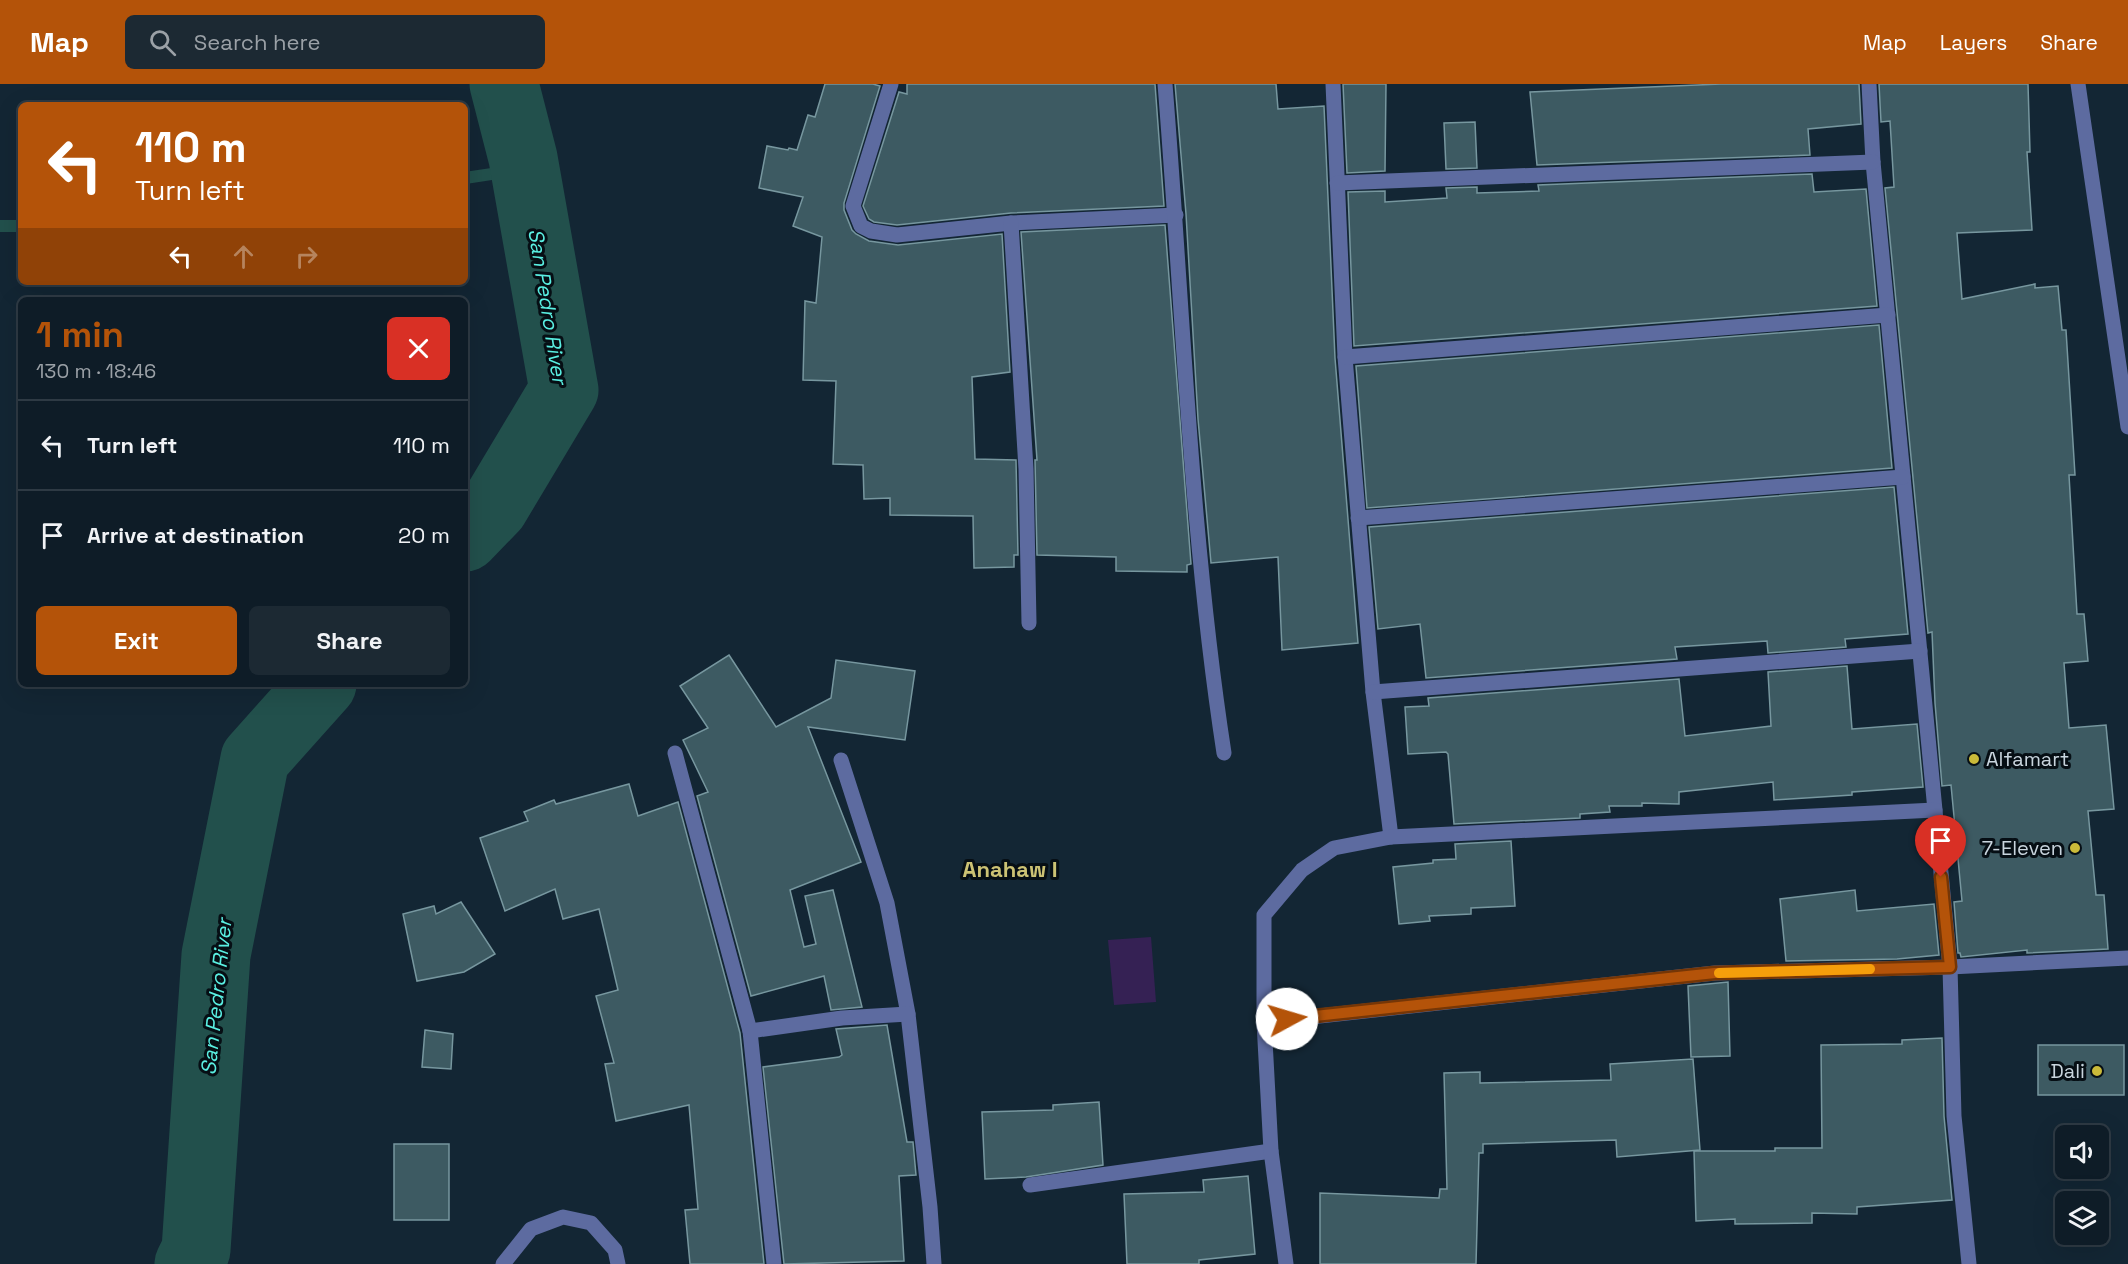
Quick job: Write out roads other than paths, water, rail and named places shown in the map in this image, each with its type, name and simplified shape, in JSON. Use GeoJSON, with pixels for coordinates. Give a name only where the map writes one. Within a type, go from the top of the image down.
{"type":"FeatureCollection","features":[{"type":"Feature","properties":{"kind":"street"},"geometry":{"type":"LineString","coordinates":[[891,84],[853,206],[861,226],[871,231],[897,235],[1011,223],[1176,215]]}},
{"type":"Feature","properties":{"kind":"street"},"geometry":{"type":"LineString","coordinates":[[1165,84],[1198,549],[1224,753]]}},
{"type":"Feature","properties":{"kind":"street"},"geometry":{"type":"LineString","coordinates":[[1333,84],[1345,357],[1373,692],[1391,837]]}},
{"type":"Feature","properties":{"kind":"street"},"geometry":{"type":"LineString","coordinates":[[1869,84],[1873,162],[1950,967],[1954,1116],[1969,1264]]}},
{"type":"Feature","properties":{"kind":"street"},"geometry":{"type":"LineString","coordinates":[[2078,84],[2128,427]]}},
{"type":"Feature","properties":{"kind":"street"},"geometry":{"type":"LineString","coordinates":[[1337,183],[1873,162]]}},
{"type":"Feature","properties":{"kind":"street"},"geometry":{"type":"LineString","coordinates":[[1011,223],[1026,469],[1029,623]]}},
{"type":"Feature","properties":{"kind":"street"},"geometry":{"type":"LineString","coordinates":[[1345,357],[1888,315]]}},
{"type":"Feature","properties":{"kind":"street"},"geometry":{"type":"LineString","coordinates":[[1358,518],[1903,477]]}},
{"type":"Feature","properties":{"kind":"street"},"geometry":{"type":"LineString","coordinates":[[1373,692],[1920,651]]}},
{"type":"Feature","properties":{"kind":"street"},"geometry":{"type":"LineString","coordinates":[[675,753],[750,1031],[774,1264]]}},
{"type":"Feature","properties":{"kind":"street"},"geometry":{"type":"LineString","coordinates":[[841,760],[887,903],[908,1014],[930,1207],[934,1264]]}},
{"type":"Feature","properties":{"kind":"street"},"geometry":{"type":"LineString","coordinates":[[1286,1264],[1270,1151],[1263,1022],[1264,915],[1302,870],[1334,848],[1391,837],[1935,810]]}},
{"type":"Feature","properties":{"kind":"street"},"geometry":{"type":"LineString","coordinates":[[1263,1022],[1715,973],[1950,967],[2128,958]]}},
{"type":"Feature","properties":{"kind":"street"},"geometry":{"type":"LineString","coordinates":[[750,1031],[842,1018],[908,1014]]}},
{"type":"Feature","properties":{"kind":"street"},"geometry":{"type":"LineString","coordinates":[[1030,1185],[1270,1151]]}},
{"type":"Feature","properties":{"kind":"street"},"geometry":{"type":"LineString","coordinates":[[503,1264],[531,1229],[563,1217],[591,1224],[615,1250],[618,1264]]}},
{"type":"Feature","properties":{"kind":"waterway","name":"San Pedro River"},"geometry":{"type":"LineString","coordinates":[[468,534],[494,507],[564,390],[523,158],[504,84]]}},
{"type":"Feature","properties":{"kind":"waterway"},"geometry":{"type":"LineString","coordinates":[[468,178],[525,169]]}},
{"type":"Feature","properties":{"kind":"waterway"},"geometry":{"type":"LineString","coordinates":[[0,226],[18,226]]}},
{"type":"Feature","properties":{"kind":"waterway","name":"San Pedro River"},"geometry":{"type":"LineString","coordinates":[[189,1264],[196,1250],[216,955],[255,759],[319,687]]}},
{"type":"Feature","properties":{"kind":"place","name":"Alfamart"},"geometry":{"type":"Point","coordinates":[1974,759]}},
{"type":"Feature","properties":{"kind":"place","name":"7-Eleven"},"geometry":{"type":"Point","coordinates":[2075,848]}},
{"type":"Feature","properties":{"kind":"place","name":"Dali"},"geometry":{"type":"Point","coordinates":[2097,1071]}},
{"type":"Feature","properties":{"kind":"district","name":"Anahaw I"},"geometry":{"type":"Point","coordinates":[1010,869]}}]}
